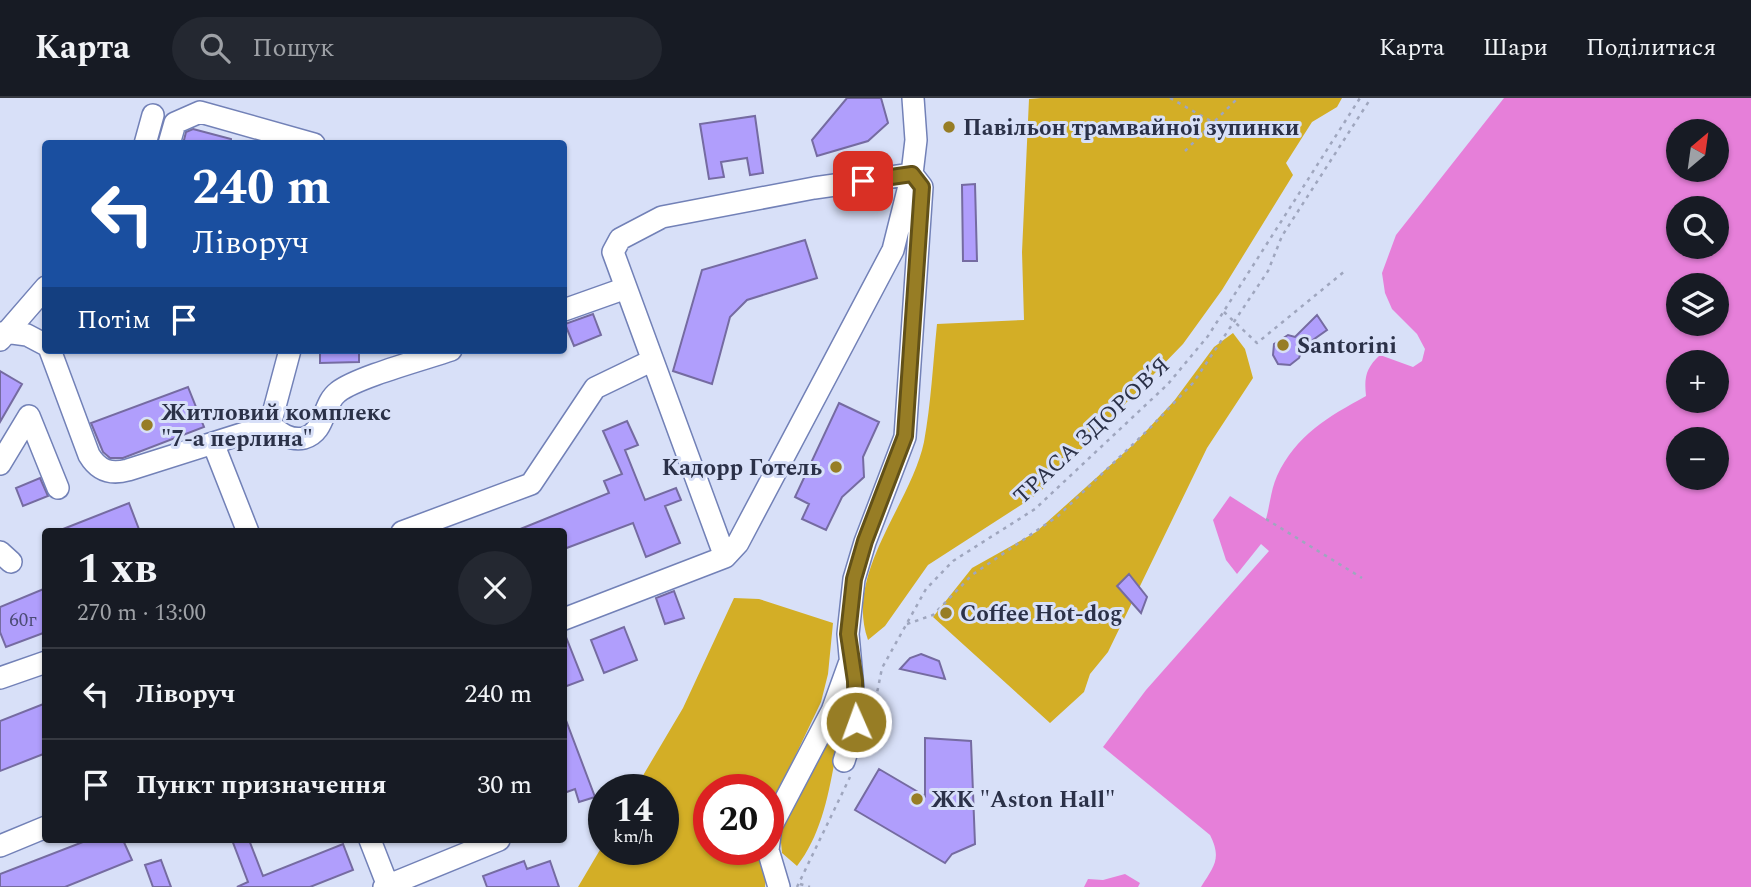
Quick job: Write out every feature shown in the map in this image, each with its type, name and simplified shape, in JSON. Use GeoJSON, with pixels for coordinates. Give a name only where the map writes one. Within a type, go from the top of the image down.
{"type":"FeatureCollection","features":[{"type":"Feature","properties":{"kind":"street"},"geometry":{"type":"LineString","coordinates":[[567,618],[725,557],[738,543],[893,250],[912,174],[916,139],[913,98]]}},
{"type":"Feature","properties":{"kind":"street"},"geometry":{"type":"LineString","coordinates":[[170,140],[174,123],[200,112],[300,140]]}},
{"type":"Feature","properties":{"kind":"street"},"geometry":{"type":"LineString","coordinates":[[146,140],[153,115]]}},
{"type":"Feature","properties":{"kind":"street"},"geometry":{"type":"LineString","coordinates":[[725,557],[613,252],[620,239],[662,218],[814,188],[912,174]]}},
{"type":"Feature","properties":{"kind":"street"},"geometry":{"type":"LineString","coordinates":[[848,768],[856,722],[848,634],[854,579],[865,541],[905,436],[922,187],[912,174]]}},
{"type":"Feature","properties":{"kind":"street"},"geometry":{"type":"LineString","coordinates":[[567,309],[626,288]]}},
{"type":"Feature","properties":{"kind":"street"},"geometry":{"type":"LineString","coordinates":[[3,336],[42,292]]}},
{"type":"Feature","properties":{"kind":"street"},"geometry":{"type":"LineString","coordinates":[[3,336],[27,335],[42,341]]}},
{"type":"Feature","properties":{"kind":"street"},"geometry":{"type":"LineString","coordinates":[[50,354],[89,455],[101,469],[119,473],[270,425],[292,439],[303,438],[320,426],[328,402],[343,388],[440,354]]}},
{"type":"Feature","properties":{"kind":"street"},"geometry":{"type":"LineString","coordinates":[[270,425],[289,354]]}},
{"type":"Feature","properties":{"kind":"street"},"geometry":{"type":"LineString","coordinates":[[413,528],[531,484],[595,388],[651,360]]}},
{"type":"Feature","properties":{"kind":"street"},"geometry":{"type":"LineString","coordinates":[[0,464],[29,416],[58,488]]}},
{"type":"Feature","properties":{"kind":"street"},"geometry":{"type":"LineString","coordinates":[[213,443],[246,528]]}},
{"type":"Feature","properties":{"kind":"street"},"geometry":{"type":"LineString","coordinates":[[792,886],[768,850],[771,827],[832,711],[851,659]]}},
{"type":"Feature","properties":{"kind":"street"},"geometry":{"type":"LineString","coordinates":[[0,678],[42,663]]}},
{"type":"Feature","properties":{"kind":"street"},"geometry":{"type":"LineString","coordinates":[[0,846],[42,829]]}},
{"type":"Feature","properties":{"kind":"street"},"geometry":{"type":"LineString","coordinates":[[371,843],[386,886],[492,843]]}},
{"type":"Feature","properties":{"kind":"path"},"geometry":{"type":"LineString","coordinates":[[1170,98],[1216,124]]}},
{"type":"Feature","properties":{"kind":"path"},"geometry":{"type":"LineString","coordinates":[[1185,151],[1216,124],[1238,98]]}},
{"type":"Feature","properties":{"kind":"path","name":"ТРАСА ЗДОРОВ’Я"},"geometry":{"type":"LineString","coordinates":[[873,711],[882,667],[926,589],[953,561],[1035,509],[1126,427],[1168,384],[1224,312],[1360,98]]}},
{"type":"Feature","properties":{"kind":"path"},"geometry":{"type":"LineString","coordinates":[[904,624],[933,615],[972,575],[1058,516],[1193,383],[1268,271],[1282,236],[1371,98]]}},
{"type":"Feature","properties":{"kind":"path"},"geometry":{"type":"LineString","coordinates":[[1224,312],[1257,343],[1345,271]]}},
{"type":"Feature","properties":{"kind":"path"},"geometry":{"type":"LineString","coordinates":[[1266,520],[1363,578]]}},
{"type":"Feature","properties":{"kind":"path"},"geometry":{"type":"LineString","coordinates":[[810,887],[792,886],[848,768]]}},
{"type":"Feature","properties":{"kind":"shaded area"},"geometry":{"type":"Polygon","coordinates":[[[1342,98],[1337,107],[1312,122],[1286,163],[1293,175],[1222,290],[1183,344],[1038,494],[928,565],[885,626],[868,640],[863,615],[865,590],[872,564],[917,466],[924,442],[937,324],[1024,320],[1022,252],[1029,99],[1342,98]]]}},
{"type":"Feature","properties":{"kind":"shaded area"},"geometry":{"type":"Polygon","coordinates":[[[1504,98],[1751,98],[1751,887],[1201,887],[1215,862],[1214,843],[1210,835],[1103,747],[1146,690],[1269,551],[1261,544],[1237,574],[1226,560],[1213,520],[1230,496],[1266,519],[1275,481],[1285,462],[1314,428],[1366,396],[1367,373],[1375,360],[1380,355],[1413,367],[1422,361],[1425,349],[1417,334],[1392,309],[1385,293],[1382,273],[1396,235],[1504,98]]]}},
{"type":"Feature","properties":{"kind":"shaded area"},"geometry":{"type":"Polygon","coordinates":[[[1233,333],[1245,349],[1253,378],[1207,448],[1108,652],[1090,674],[1084,692],[1050,723],[933,617],[972,568],[1036,532],[1135,443],[1174,401],[1214,347],[1233,333]]]}},
{"type":"Feature","properties":{"kind":"shaded area"},"geometry":{"type":"Polygon","coordinates":[[[734,598],[759,599],[833,623],[828,674],[821,702],[784,779],[784,774],[693,774],[693,865],[765,865],[765,887],[578,887],[591,865],[679,865],[679,774],[644,774],[683,708],[734,598]]]}},
{"type":"Feature","properties":{"kind":"shaded area"},"geometry":{"type":"Polygon","coordinates":[[[841,709],[844,709],[829,791],[817,831],[797,866],[784,855],[784,824],[841,709]]]}},
{"type":"Feature","properties":{"kind":"shaded area"},"geometry":{"type":"Polygon","coordinates":[[[1125,874],[1140,883],[1138,887],[1084,887],[1088,879],[1103,880],[1125,874]]]}},
{"type":"Feature","properties":{"kind":"building"},"geometry":{"type":"Polygon","coordinates":[[[847,98],[881,98],[888,123],[868,141],[817,156],[812,140],[847,98]]]}},
{"type":"Feature","properties":{"kind":"building"},"geometry":{"type":"Polygon","coordinates":[[[755,116],[763,173],[750,175],[747,158],[721,162],[724,177],[709,179],[700,124],[755,116]]]}},
{"type":"Feature","properties":{"kind":"building"},"geometry":{"type":"Polygon","coordinates":[[[193,129],[231,140],[184,140],[186,132],[193,129]]]}},
{"type":"Feature","properties":{"kind":"building"},"geometry":{"type":"Polygon","coordinates":[[[975,184],[977,261],[963,261],[962,185],[975,184]]]}},
{"type":"Feature","properties":{"kind":"building"},"geometry":{"type":"Polygon","coordinates":[[[805,240],[817,278],[747,300],[730,317],[712,384],[673,371],[702,270],[805,240]]]}},
{"type":"Feature","properties":{"kind":"building"},"geometry":{"type":"Polygon","coordinates":[[[593,314],[601,335],[574,346],[567,323],[593,314]]]}},
{"type":"Feature","properties":{"kind":"building"},"geometry":{"type":"Polygon","coordinates":[[[1317,315],[1327,330],[1303,347],[1299,358],[1290,365],[1278,364],[1273,355],[1274,344],[1288,335],[1295,337],[1317,315]]]}},
{"type":"Feature","properties":{"kind":"building"},"geometry":{"type":"Polygon","coordinates":[[[320,354],[359,354],[359,362],[320,363],[320,354]]]}},
{"type":"Feature","properties":{"kind":"building"},"geometry":{"type":"Polygon","coordinates":[[[0,371],[22,384],[0,422],[0,371]]]}},
{"type":"Feature","properties":{"kind":"building","name":"Житловий комплекс \"7-а перлина\""},"geometry":{"type":"Polygon","coordinates":[[[188,387],[204,427],[123,458],[110,458],[103,452],[91,423],[188,387]]]}},
{"type":"Feature","properties":{"kind":"building","name":"Кадорр Готель"},"geometry":{"type":"Polygon","coordinates":[[[839,403],[879,422],[863,457],[864,477],[842,497],[826,530],[802,519],[809,504],[795,497],[839,403]]]}},
{"type":"Feature","properties":{"kind":"building"},"geometry":{"type":"Polygon","coordinates":[[[627,421],[638,445],[625,450],[645,500],[676,488],[681,500],[665,506],[680,543],[646,557],[633,523],[567,548],[567,528],[523,528],[609,493],[604,481],[622,474],[603,431],[627,421]]]}},
{"type":"Feature","properties":{"kind":"building"},"geometry":{"type":"Polygon","coordinates":[[[40,478],[48,496],[23,506],[16,488],[40,478]]]}},
{"type":"Feature","properties":{"kind":"building"},"geometry":{"type":"Polygon","coordinates":[[[129,503],[138,528],[66,528],[129,503]]]}},
{"type":"Feature","properties":{"kind":"building"},"geometry":{"type":"Polygon","coordinates":[[[1129,574],[1147,597],[1141,613],[1117,586],[1129,574]]]}},
{"type":"Feature","properties":{"kind":"building"},"geometry":{"type":"Polygon","coordinates":[[[42,590],[42,634],[6,647],[0,632],[0,607],[42,590]]]}},
{"type":"Feature","properties":{"kind":"building"},"geometry":{"type":"Polygon","coordinates":[[[674,591],[684,618],[665,624],[656,598],[674,591]]]}},
{"type":"Feature","properties":{"kind":"building"},"geometry":{"type":"Polygon","coordinates":[[[624,627],[637,660],[604,673],[591,640],[624,627]]]}},
{"type":"Feature","properties":{"kind":"building"},"geometry":{"type":"Polygon","coordinates":[[[567,640],[583,680],[567,686],[567,640]]]}},
{"type":"Feature","properties":{"kind":"building"},"geometry":{"type":"Polygon","coordinates":[[[921,654],[939,661],[945,679],[900,669],[910,658],[921,654]]]}},
{"type":"Feature","properties":{"kind":"building"},"geometry":{"type":"Polygon","coordinates":[[[42,705],[42,755],[0,771],[0,721],[42,705]]]}},
{"type":"Feature","properties":{"kind":"building"},"geometry":{"type":"Polygon","coordinates":[[[567,723],[588,778],[588,799],[579,802],[575,789],[567,792],[567,723]]]}},
{"type":"Feature","properties":{"kind":"building","name":"ЖК \"Aston Hall\""},"geometry":{"type":"Polygon","coordinates":[[[925,738],[971,741],[975,844],[952,854],[945,863],[855,810],[879,769],[925,796],[925,738]]]}},
{"type":"Feature","properties":{"kind":"building"},"geometry":{"type":"Polygon","coordinates":[[[80,843],[124,843],[132,860],[65,887],[0,887],[0,874],[80,843]]]}},
{"type":"Feature","properties":{"kind":"building"},"geometry":{"type":"Polygon","coordinates":[[[233,843],[250,843],[263,876],[343,844],[353,870],[310,887],[237,887],[248,882],[233,843]]]}},
{"type":"Feature","properties":{"kind":"building"},"geometry":{"type":"Polygon","coordinates":[[[161,860],[171,887],[153,887],[145,865],[161,860]]]}},
{"type":"Feature","properties":{"kind":"building"},"geometry":{"type":"Polygon","coordinates":[[[524,861],[527,869],[550,861],[559,887],[487,887],[483,876],[524,861]]]}},
{"type":"Feature","properties":{"kind":"place","name":"Павільон трамвайної зупинки"},"geometry":{"type":"Point","coordinates":[949,127]}},
{"type":"Feature","properties":{"kind":"place","name":"Santorini"},"geometry":{"type":"Point","coordinates":[1283,345]}},
{"type":"Feature","properties":{"kind":"place","name":"Житловий комплекс \"7-а перлина\""},"geometry":{"type":"Point","coordinates":[147,425]}},
{"type":"Feature","properties":{"kind":"place","name":"Кадорр Готель"},"geometry":{"type":"Point","coordinates":[836,467]}},
{"type":"Feature","properties":{"kind":"place","name":"Coffee Hot-dog"},"geometry":{"type":"Point","coordinates":[946,613]}},
{"type":"Feature","properties":{"kind":"place","name":"ЖК \"Aston Hall\""},"geometry":{"type":"Point","coordinates":[917,799]}},
{"type":"Feature","properties":{"kind":"route"},"geometry":{"type":"LineString","coordinates":[[856,722],[855,681],[848,634],[854,579],[865,541],[905,436],[922,187],[912,174],[863,181]]}}]}
